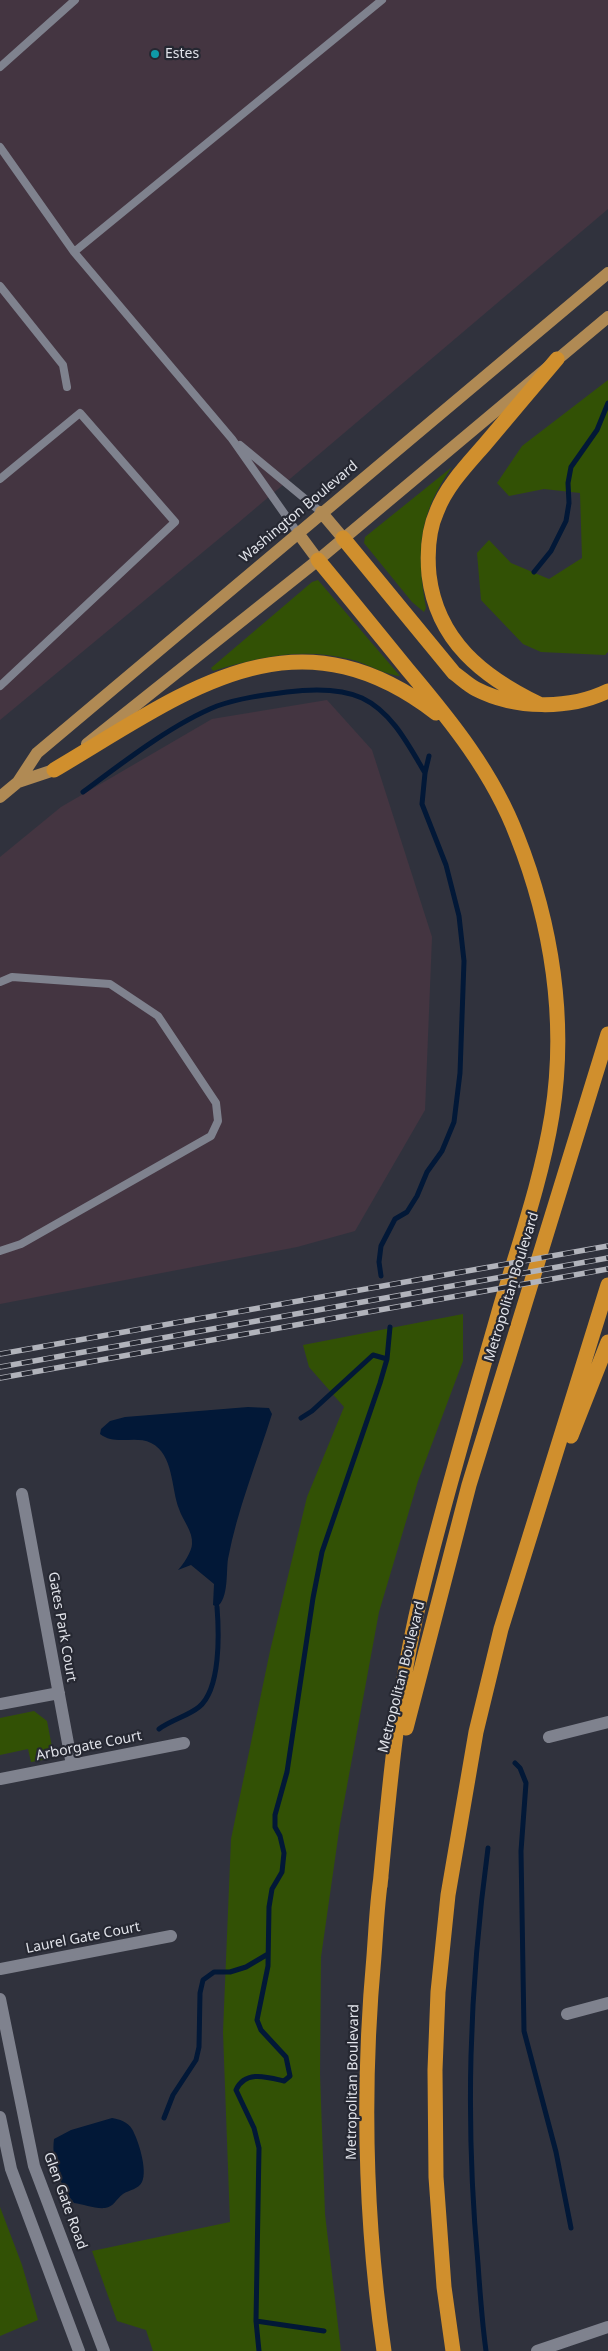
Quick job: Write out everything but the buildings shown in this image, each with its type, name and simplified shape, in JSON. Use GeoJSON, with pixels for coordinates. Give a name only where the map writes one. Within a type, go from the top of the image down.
{"type":"FeatureCollection","features":[{"type":"Feature","properties":{"kind":"highway"},"geometry":{"type":"LineString","coordinates":[[539,704],[518,694],[484,671],[466,655],[449,635],[438,616],[431,591],[428,553],[429,535],[437,510],[455,480],[557,359]]}},
{"type":"Feature","properties":{"kind":"highway"},"geometry":{"type":"LineString","coordinates":[[343,538],[454,673],[474,688],[493,697],[539,704],[576,703],[608,691]]}},
{"type":"Feature","properties":{"kind":"highway"},"geometry":{"type":"LineString","coordinates":[[318,560],[457,729],[499,797],[517,834],[536,890],[549,940],[556,988],[558,1037],[552,1114],[534,1192],[482,1370],[419,1604],[390,1771],[380,1886]]}},
{"type":"Feature","properties":{"kind":"highway"},"geometry":{"type":"LineString","coordinates":[[54,770],[176,698],[216,680],[252,667],[283,662],[316,662],[349,666],[411,694],[457,729]]}},
{"type":"Feature","properties":{"kind":"highway","name":"Metropolitan Boulevard"},"geometry":{"type":"LineString","coordinates":[[384,2351],[376,2296],[368,2179],[367,2071],[380,1886],[397,1772],[414,1691],[469,1484],[608,1034]]}},
{"type":"Feature","properties":{"kind":"highway"},"geometry":{"type":"LineString","coordinates":[[453,2351],[444,2287],[436,2177],[435,2070],[439,1983],[448,1895],[476,1732],[501,1629],[608,1285]]}},
{"type":"Feature","properties":{"kind":"highway"},"geometry":{"type":"LineString","coordinates":[[526,1549],[607,1344]]}},
{"type":"Feature","properties":{"kind":"main road","name":"Washington Boulevard"},"geometry":{"type":"LineString","coordinates":[[0,797],[18,782],[37,753],[608,273]]}},
{"type":"Feature","properties":{"kind":"main road","name":"Washington Boulevard"},"geometry":{"type":"LineString","coordinates":[[18,782],[54,770],[318,560],[608,317]]}},
{"type":"Feature","properties":{"kind":"main road"},"geometry":{"type":"LineString","coordinates":[[322,512],[343,538]]}},
{"type":"Feature","properties":{"kind":"main road"},"geometry":{"type":"LineString","coordinates":[[298,533],[318,560]]}},
{"type":"Feature","properties":{"kind":"street","name":"Gates Park Court"},"geometry":{"type":"LineString","coordinates":[[22,1494],[72,1765]]}},
{"type":"Feature","properties":{"kind":"street"},"geometry":{"type":"LineString","coordinates":[[0,1704],[59,1693]]}},
{"type":"Feature","properties":{"kind":"street"},"geometry":{"type":"LineString","coordinates":[[549,1737],[608,1722]]}},
{"type":"Feature","properties":{"kind":"street","name":"Arborgate Court"},"geometry":{"type":"LineString","coordinates":[[0,1779],[184,1743]]}},
{"type":"Feature","properties":{"kind":"street","name":"Laurel Gate Court"},"geometry":{"type":"LineString","coordinates":[[0,1969],[171,1936]]}},
{"type":"Feature","properties":{"kind":"street","name":"Glen Gate Road"},"geometry":{"type":"LineString","coordinates":[[0,1999],[34,2166],[104,2351]]}},
{"type":"Feature","properties":{"kind":"street"},"geometry":{"type":"LineString","coordinates":[[567,2014],[608,2003]]}},
{"type":"Feature","properties":{"kind":"street"},"geometry":{"type":"LineString","coordinates":[[0,2117],[11,2169],[79,2351]]}},
{"type":"Feature","properties":{"kind":"street"},"geometry":{"type":"LineString","coordinates":[[537,2351],[608,2327]]}},
{"type":"Feature","properties":{"kind":"lane"},"geometry":{"type":"LineString","coordinates":[[0,68],[75,0]]}},
{"type":"Feature","properties":{"kind":"lane"},"geometry":{"type":"LineString","coordinates":[[74,252],[382,0]]}},
{"type":"Feature","properties":{"kind":"lane"},"geometry":{"type":"LineString","coordinates":[[0,148],[74,252],[232,439],[298,533]]}},
{"type":"Feature","properties":{"kind":"lane"},"geometry":{"type":"LineString","coordinates":[[0,286],[63,365],[67,387]]}},
{"type":"Feature","properties":{"kind":"lane"},"geometry":{"type":"LineString","coordinates":[[0,479],[80,413],[175,522],[0,686]]}},
{"type":"Feature","properties":{"kind":"lane"},"geometry":{"type":"LineString","coordinates":[[232,439],[322,512]]}},
{"type":"Feature","properties":{"kind":"lane"},"geometry":{"type":"LineString","coordinates":[[0,982],[12,977],[110,984],[158,1016],[216,1103],[218,1121],[210,1136],[21,1244],[0,1250]]}},
{"type":"Feature","properties":{"kind":"shaded area","name":"Estes"},"geometry":{"type":"Polygon","coordinates":[[[0,0],[608,0],[608,209],[238,523],[0,720],[0,0]]]}},
{"type":"Feature","properties":{"kind":"shaded area"},"geometry":{"type":"Polygon","coordinates":[[[327,700],[372,750],[432,937],[425,1110],[355,1231],[297,1247],[0,1304],[0,857],[61,807],[212,719],[327,700]]]}},
{"type":"Feature","properties":{"kind":"green space"},"geometry":{"type":"Polygon","coordinates":[[[608,380],[608,652],[605,655],[541,652],[523,644],[481,600],[477,553],[489,540],[511,563],[549,579],[582,558],[580,493],[544,489],[509,496],[497,483],[522,446],[608,380]]]}},
{"type":"Feature","properties":{"kind":"green space"},"geometry":{"type":"Polygon","coordinates":[[[452,467],[432,501],[422,534],[421,569],[426,608],[424,612],[412,602],[364,543],[365,537],[452,467]]]}},
{"type":"Feature","properties":{"kind":"green space"},"geometry":{"type":"Polygon","coordinates":[[[318,580],[400,676],[349,659],[332,655],[314,654],[280,655],[213,671],[211,668],[312,582],[318,580]]]}},
{"type":"Feature","properties":{"kind":"green space"},"geometry":{"type":"Polygon","coordinates":[[[463,1314],[463,1361],[418,1481],[379,1612],[340,1824],[321,1957],[320,2074],[325,2214],[341,2351],[153,2351],[146,2330],[117,2321],[92,2251],[230,2222],[223,2032],[231,1839],[270,1651],[307,1497],[344,1407],[309,1367],[303,1345],[463,1314]]]}},
{"type":"Feature","properties":{"kind":"green space"},"geometry":{"type":"Polygon","coordinates":[[[34,1711],[47,1721],[52,1747],[43,1760],[31,1762],[28,1749],[0,1755],[0,1718],[34,1711]]]}},
{"type":"Feature","properties":{"kind":"green space"},"geometry":{"type":"Polygon","coordinates":[[[0,2207],[22,2265],[38,2320],[0,2336],[0,2207]]]}},
{"type":"Feature","properties":{"kind":"water"},"geometry":{"type":"Polygon","coordinates":[[[248,1407],[269,1408],[272,1414],[232,1541],[224,1598],[217,1607],[213,1605],[214,1584],[191,1565],[178,1570],[189,1554],[192,1547],[192,1539],[176,1501],[171,1473],[164,1455],[158,1448],[145,1441],[112,1439],[100,1434],[101,1429],[110,1421],[125,1417],[248,1407]]]}},
{"type":"Feature","properties":{"kind":"water"},"geometry":{"type":"Polygon","coordinates":[[[112,2118],[126,2123],[134,2134],[143,2163],[144,2177],[142,2182],[105,2208],[74,2203],[61,2181],[55,2164],[54,2139],[71,2130],[112,2118]]]}},
{"type":"Feature","properties":{"kind":"waterway"},"geometry":{"type":"LineString","coordinates":[[534,572],[551,551],[566,521],[569,503],[568,483],[571,467],[597,430],[608,403]]}},
{"type":"Feature","properties":{"kind":"waterway"},"geometry":{"type":"LineString","coordinates":[[83,792],[165,733],[217,706],[269,694],[306,690],[344,692],[373,704],[399,731],[425,773]]}},
{"type":"Feature","properties":{"kind":"waterway"},"geometry":{"type":"LineString","coordinates":[[381,1276],[379,1262],[381,1246],[395,1219],[407,1212],[417,1196],[427,1172],[442,1151],[454,1122],[460,1073],[464,961],[459,916],[446,865],[422,804],[425,773],[429,756]]}},
{"type":"Feature","properties":{"kind":"waterway"},"geometry":{"type":"LineString","coordinates":[[259,2351],[256,2321],[259,2148],[254,2128],[236,2090],[240,2084],[251,2077],[257,2076],[284,2081],[290,2076],[286,2057],[261,2030],[257,2020],[268,1966],[269,1907],[272,1889],[282,1872],[284,1853],[280,1836],[275,1827],[275,1815],[287,1772],[313,1598],[322,1552],[380,1383],[387,1359],[390,1327]]}},
{"type":"Feature","properties":{"kind":"waterway"},"geometry":{"type":"LineString","coordinates":[[301,1418],[312,1411],[373,1355],[387,1359]]}},
{"type":"Feature","properties":{"kind":"waterway"},"geometry":{"type":"LineString","coordinates":[[159,1729],[195,1710],[206,1699],[215,1674],[217,1660],[217,1607]]}},
{"type":"Feature","properties":{"kind":"waterway"},"geometry":{"type":"LineString","coordinates":[[515,1763],[520,1768],[526,1783],[521,1851],[524,2031],[556,2152],[571,2228]]}},
{"type":"Feature","properties":{"kind":"waterway"},"geometry":{"type":"LineString","coordinates":[[486,2351],[474,2211],[470,2107],[473,2004],[488,1848]]}},
{"type":"Feature","properties":{"kind":"waterway"},"geometry":{"type":"LineString","coordinates":[[164,2118],[173,2095],[196,2060],[199,2047],[200,1993],[203,1980],[214,1972],[230,1972],[246,1967],[268,1954]]}},
{"type":"Feature","properties":{"kind":"waterway"},"geometry":{"type":"LineString","coordinates":[[256,2321],[324,2331]]}},
{"type":"Feature","properties":{"kind":"railway"},"geometry":{"type":"LineString","coordinates":[[0,1354],[608,1246]]}},
{"type":"Feature","properties":{"kind":"railway"},"geometry":{"type":"LineString","coordinates":[[0,1367],[608,1258]]}},
{"type":"Feature","properties":{"kind":"railway"},"geometry":{"type":"LineString","coordinates":[[0,1378],[608,1269]]}},
{"type":"Feature","properties":{"kind":"place","name":"Estes"},"geometry":{"type":"Point","coordinates":[155,54]}}]}
